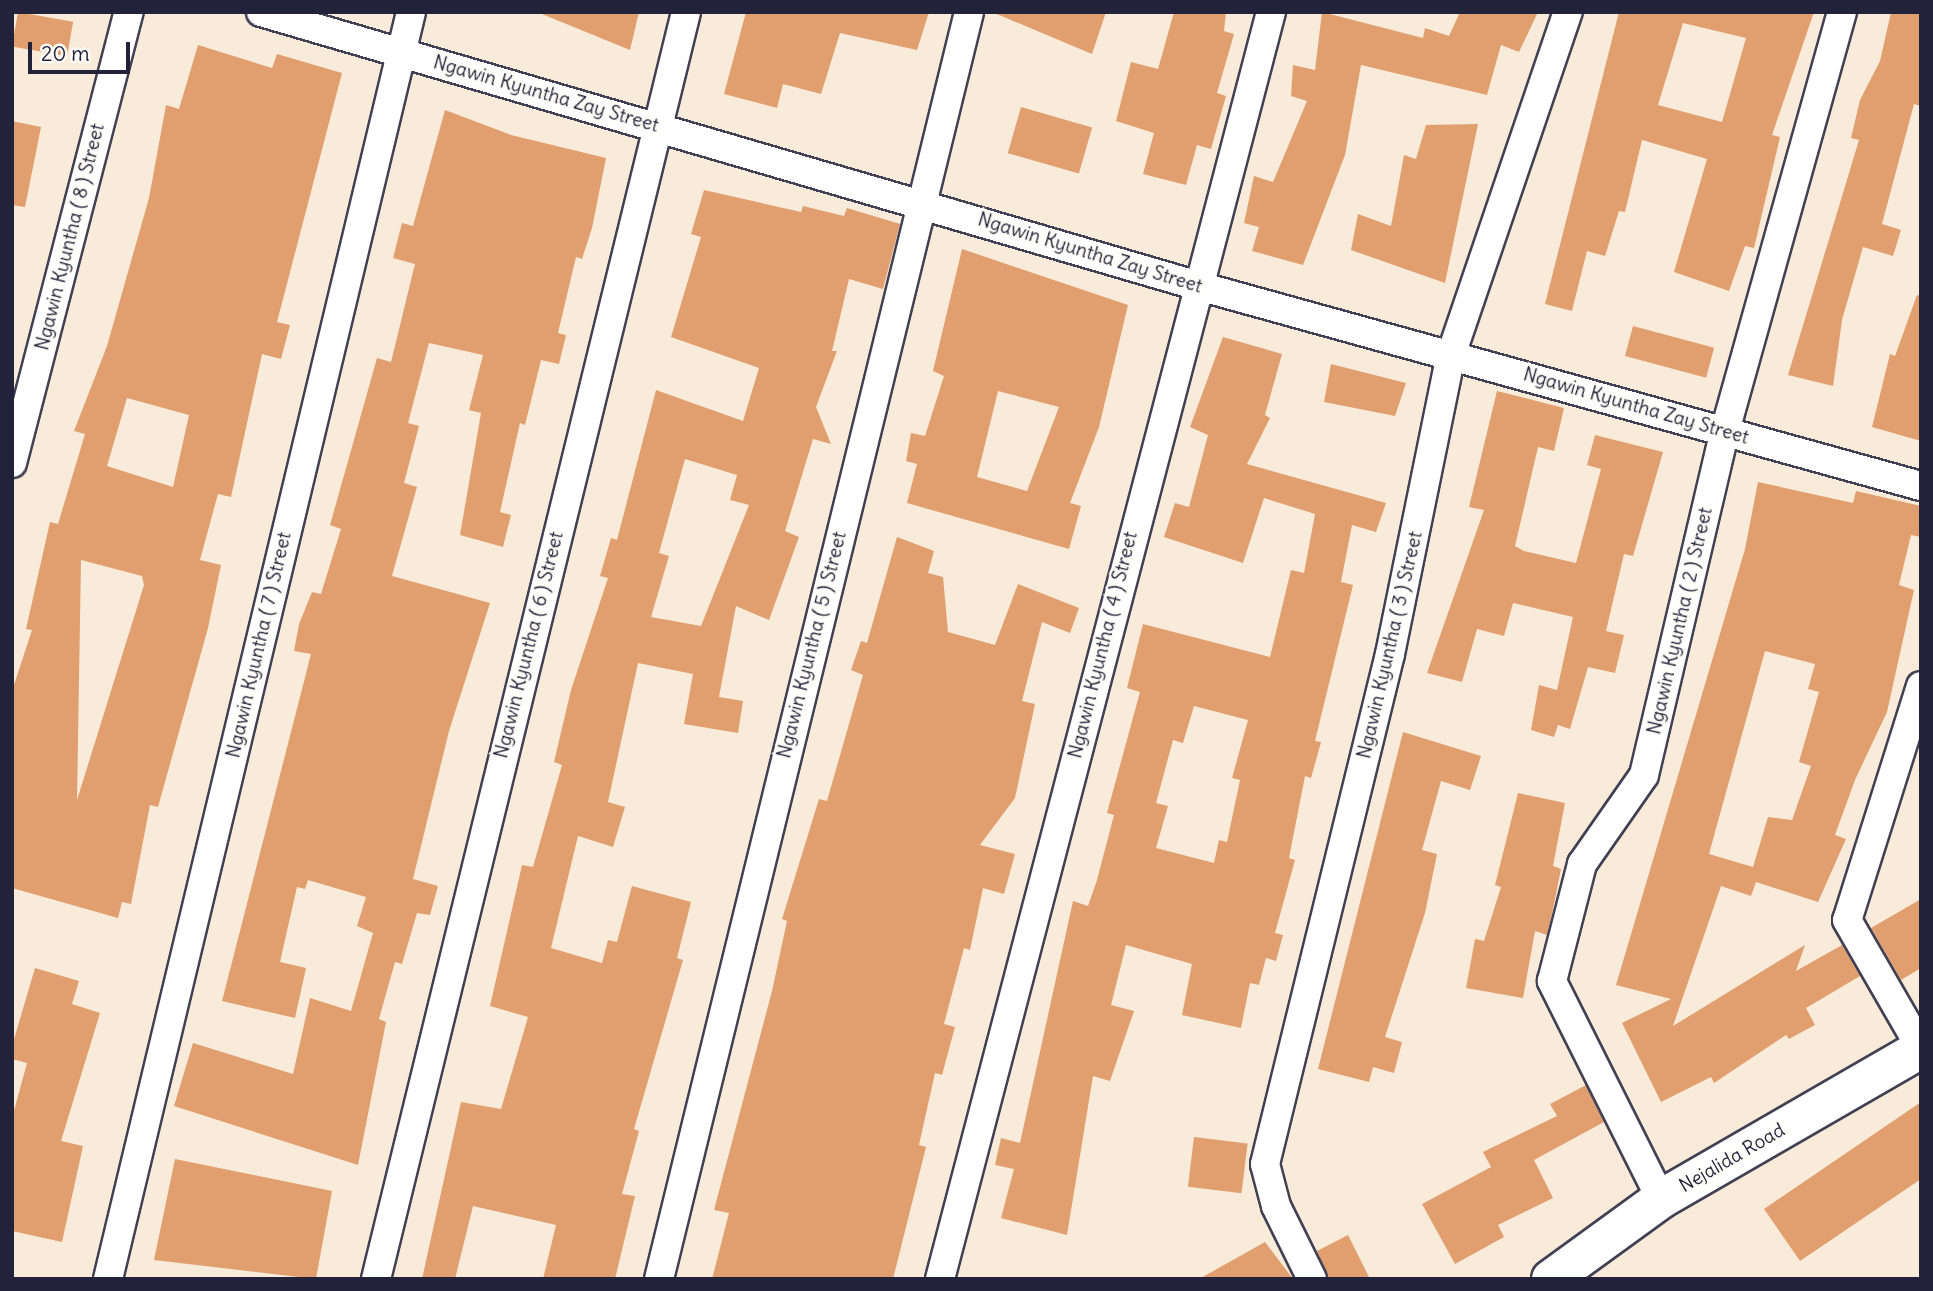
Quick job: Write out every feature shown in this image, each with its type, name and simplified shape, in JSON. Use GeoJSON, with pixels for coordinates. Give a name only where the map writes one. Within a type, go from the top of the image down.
{"type":"FeatureCollection","features":[{"type":"Feature","properties":{"kind":"main road","name":"Nejalida Road"},"geometry":{"type":"LineString","coordinates":[[1551,1279],[1661,1199],[1921,1049]]}},
{"type":"Feature","properties":{"kind":"street","name":"Ngawin Kyuntha ( 8 ) Street"},"geometry":{"type":"LineString","coordinates":[[12,463],[129,12]]}},
{"type":"Feature","properties":{"kind":"street","name":"Ngawin Kyuntha Zay Street"},"geometry":{"type":"LineString","coordinates":[[261,12],[920,201],[1195,285],[1921,486]]}},
{"type":"Feature","properties":{"kind":"street","name":"Ngawin Kyuntha ( 7 ) Street"},"geometry":{"type":"LineString","coordinates":[[108,1279],[411,12]]}},
{"type":"Feature","properties":{"kind":"street","name":"Ngawin Kyuntha ( 6 ) Street"},"geometry":{"type":"LineString","coordinates":[[376,1279],[654,125],[686,12]]}},
{"type":"Feature","properties":{"kind":"street","name":"Ngawin Kyuntha ( 5 ) Street"},"geometry":{"type":"LineString","coordinates":[[659,1279],[920,201],[969,12]]}},
{"type":"Feature","properties":{"kind":"street","name":"Ngawin Kyuntha ( 4 ) Street"},"geometry":{"type":"LineString","coordinates":[[940,1279],[1195,285],[1271,12]]}},
{"type":"Feature","properties":{"kind":"street","name":"Ngawin Kyuntha ( 3 ) Street"},"geometry":{"type":"LineString","coordinates":[[1312,1279],[1276,1206],[1265,1164],[1390,654],[1451,355],[1568,12]]}},
{"type":"Feature","properties":{"kind":"street","name":"Ngawin Kyuntha ( 2 ) Street"},"geometry":{"type":"LineString","coordinates":[[1661,1199],[1552,981],[1582,864],[1644,775],[1725,431],[1842,12]]}},
{"type":"Feature","properties":{"kind":"street"},"geometry":{"type":"LineString","coordinates":[[1921,686],[1847,920],[1921,1049]]}},
{"type":"Feature","properties":{"kind":"building"},"geometry":{"type":"Polygon","coordinates":[[[18,12],[73,22],[67,56],[12,46],[18,12]]]}},
{"type":"Feature","properties":{"kind":"building"},"geometry":{"type":"Polygon","coordinates":[[[537,12],[639,12],[630,50],[537,12]]]}},
{"type":"Feature","properties":{"kind":"building"},"geometry":{"type":"Polygon","coordinates":[[[746,12],[929,12],[917,50],[840,33],[821,94],[783,84],[777,108],[724,94],[746,12]]]}},
{"type":"Feature","properties":{"kind":"building"},"geometry":{"type":"Polygon","coordinates":[[[992,12],[1106,12],[1092,54],[992,12]]]}},
{"type":"Feature","properties":{"kind":"building"},"geometry":{"type":"Polygon","coordinates":[[[1174,12],[1226,12],[1224,31],[1234,34],[1217,93],[1226,96],[1211,149],[1197,145],[1186,185],[1143,174],[1154,133],[1116,121],[1131,62],[1158,69],[1174,12]]]}},
{"type":"Feature","properties":{"kind":"building"},"geometry":{"type":"Polygon","coordinates":[[[1322,12],[1423,38],[1425,28],[1449,36],[1460,12],[1538,12],[1519,52],[1501,45],[1487,95],[1361,65],[1345,155],[1303,265],[1252,251],[1259,227],[1244,223],[1254,176],[1273,182],[1307,101],[1291,96],[1293,65],[1315,70],[1322,12]]]}},
{"type":"Feature","properties":{"kind":"building"},"geometry":{"type":"Polygon","coordinates":[[[1619,12],[1814,12],[1772,135],[1780,137],[1754,248],[1745,246],[1729,291],[1674,272],[1707,159],[1642,140],[1625,212],[1619,211],[1605,256],[1587,251],[1572,311],[1545,304],[1619,12]],[[1683,23],[1658,105],[1722,122],[1746,38],[1683,23]]]}},
{"type":"Feature","properties":{"kind":"building"},"geometry":{"type":"Polygon","coordinates":[[[1891,12],[1921,12],[1921,106],[1914,104],[1882,224],[1901,230],[1893,256],[1863,247],[1842,320],[1833,386],[1788,375],[1859,140],[1851,138],[1860,100],[1880,61],[1891,12]]]}},
{"type":"Feature","properties":{"kind":"building"},"geometry":{"type":"Polygon","coordinates":[[[198,45],[272,68],[277,54],[342,73],[277,322],[290,325],[281,359],[262,354],[231,497],[218,494],[200,560],[221,565],[208,628],[158,807],[150,805],[131,904],[122,902],[118,918],[12,888],[12,691],[32,630],[26,629],[50,522],[58,524],[85,434],[74,431],[107,346],[149,198],[166,105],[179,109],[198,45]],[[127,398],[107,466],[173,487],[189,415],[127,398]],[[81,560],[77,800],[144,585],[142,576],[81,560]]]}},
{"type":"Feature","properties":{"kind":"building"},"geometry":{"type":"Polygon","coordinates":[[[1021,107],[1092,127],[1079,174],[1008,153],[1021,107]]]}},
{"type":"Feature","properties":{"kind":"building"},"geometry":{"type":"Polygon","coordinates":[[[445,110],[511,135],[606,158],[592,228],[582,259],[576,257],[558,333],[566,335],[559,364],[541,360],[525,425],[520,423],[500,512],[511,515],[503,547],[460,535],[481,413],[469,410],[483,355],[429,343],[408,423],[419,426],[404,483],[417,487],[392,576],[490,603],[449,731],[413,879],[438,886],[430,915],[417,913],[402,964],[395,962],[379,1019],[386,1022],[358,1165],[174,1106],[193,1043],[293,1074],[310,998],[351,1011],[373,933],[357,926],[366,897],[308,880],[305,889],[297,887],[280,962],[306,968],[295,1018],[222,1001],[311,654],[294,651],[299,624],[312,592],[321,594],[341,529],[330,525],[377,358],[391,362],[415,264],[393,258],[402,223],[413,226],[445,110]]]}},
{"type":"Feature","properties":{"kind":"building"},"geometry":{"type":"Polygon","coordinates":[[[12,121],[41,127],[25,207],[12,205],[12,121]]]}},
{"type":"Feature","properties":{"kind":"building"},"geometry":{"type":"Polygon","coordinates":[[[1478,124],[1445,283],[1351,250],[1358,214],[1391,226],[1404,155],[1416,159],[1426,125],[1478,124]]]}},
{"type":"Feature","properties":{"kind":"building"},"geometry":{"type":"Polygon","coordinates":[[[704,190],[801,212],[803,206],[844,216],[847,208],[900,224],[883,289],[849,279],[832,351],[837,351],[816,407],[831,444],[813,439],[785,531],[799,537],[769,620],[736,606],[719,697],[743,701],[738,733],[684,724],[693,674],[638,663],[608,802],[625,807],[613,847],[578,836],[551,948],[602,963],[608,940],[617,942],[632,886],[691,902],[677,958],[683,960],[634,1129],[639,1131],[622,1194],[635,1196],[615,1279],[543,1279],[556,1225],[473,1206],[455,1279],[422,1279],[461,1102],[501,1109],[528,1017],[490,1006],[522,865],[533,867],[562,765],[554,762],[571,690],[608,578],[600,576],[611,538],[617,540],[656,390],[743,421],[759,368],[671,337],[701,237],[691,234],[704,190]],[[685,459],[659,553],[669,556],[651,617],[701,626],[749,505],[730,500],[737,475],[685,459]]]}},
{"type":"Feature","properties":{"kind":"building"},"geometry":{"type":"Polygon","coordinates":[[[962,249],[1128,305],[1099,427],[1070,503],[1081,506],[1069,549],[907,503],[917,464],[906,461],[911,433],[925,436],[944,376],[933,371],[962,249]],[[998,391],[977,477],[1027,491],[1059,407],[998,391]]]}},
{"type":"Feature","properties":{"kind":"building"},"geometry":{"type":"Polygon","coordinates":[[[1917,295],[1921,296],[1921,441],[1872,427],[1890,354],[1895,356],[1917,295]]]}},
{"type":"Feature","properties":{"kind":"building"},"geometry":{"type":"Polygon","coordinates":[[[1633,326],[1714,348],[1706,378],[1625,356],[1633,326]]]}},
{"type":"Feature","properties":{"kind":"building"},"geometry":{"type":"Polygon","coordinates":[[[1223,337],[1282,354],[1265,415],[1270,418],[1247,464],[1386,503],[1376,532],[1352,525],[1341,582],[1353,585],[1315,741],[1321,742],[1311,778],[1305,776],[1289,858],[1295,860],[1275,933],[1283,935],[1276,961],[1266,958],[1259,985],[1250,983],[1241,1028],[1182,1015],[1192,964],[1126,945],[1111,1005],[1134,1011],[1110,1081],[1093,1076],[1067,1235],[1001,1218],[1014,1169],[995,1165],[1001,1138],[1020,1143],[1073,901],[1088,906],[1097,880],[1114,815],[1107,813],[1140,692],[1127,688],[1143,624],[1270,657],[1291,570],[1304,573],[1315,514],[1264,498],[1243,563],[1164,537],[1175,503],[1189,507],[1208,435],[1190,427],[1223,337]],[[1194,706],[1183,743],[1173,740],[1156,803],[1168,806],[1156,848],[1214,863],[1219,840],[1227,842],[1240,780],[1232,778],[1248,720],[1194,706]]]}},
{"type":"Feature","properties":{"kind":"building"},"geometry":{"type":"Polygon","coordinates":[[[1331,364],[1406,383],[1395,416],[1324,402],[1331,364]]]}},
{"type":"Feature","properties":{"kind":"building"},"geometry":{"type":"Polygon","coordinates":[[[1497,391],[1564,408],[1554,451],[1538,447],[1515,546],[1524,551],[1576,563],[1601,469],[1587,465],[1595,435],[1663,452],[1633,556],[1624,554],[1606,631],[1624,635],[1615,673],[1588,667],[1570,729],[1558,725],[1554,737],[1531,730],[1539,685],[1557,690],[1573,617],[1513,603],[1504,636],[1477,629],[1462,682],[1427,673],[1484,510],[1469,507],[1497,391]]]}},
{"type":"Feature","properties":{"kind":"building"},"geometry":{"type":"Polygon","coordinates":[[[1758,482],[1853,503],[1856,491],[1921,506],[1921,537],[1911,535],[1899,585],[1914,590],[1887,712],[1855,780],[1835,835],[1846,839],[1818,902],[1756,882],[1751,896],[1721,886],[1673,1026],[1805,945],[1796,971],[1842,945],[1860,976],[1806,1008],[1815,1025],[1789,1039],[1786,1035],[1714,1083],[1711,1077],[1661,1102],[1622,1023],[1671,999],[1616,985],[1745,549],[1758,482]],[[1765,651],[1709,854],[1753,867],[1768,817],[1792,820],[1811,766],[1799,762],[1819,692],[1808,689],[1815,664],[1765,651]]]}},
{"type":"Feature","properties":{"kind":"building"},"geometry":{"type":"Polygon","coordinates":[[[897,537],[934,551],[928,573],[943,577],[948,632],[995,645],[1018,584],[1079,608],[1070,633],[1042,622],[1022,701],[1035,704],[1015,798],[980,845],[1015,854],[1004,894],[983,888],[970,950],[964,948],[944,1024],[955,1027],[942,1075],[935,1073],[919,1145],[926,1147],[893,1279],[712,1279],[729,1213],[714,1210],[772,991],[787,921],[782,919],[819,799],[827,801],[863,675],[851,670],[861,641],[867,643],[897,537]]]}},
{"type":"Feature","properties":{"kind":"building"},"geometry":{"type":"Polygon","coordinates":[[[1403,732],[1481,756],[1470,790],[1441,781],[1422,850],[1437,854],[1425,913],[1385,1037],[1402,1042],[1394,1073],[1373,1067],[1369,1082],[1318,1069],[1403,732]]]}},
{"type":"Feature","properties":{"kind":"building"},"geometry":{"type":"Polygon","coordinates":[[[1518,793],[1565,803],[1553,866],[1561,869],[1553,909],[1547,935],[1535,931],[1523,998],[1466,988],[1475,939],[1484,941],[1501,887],[1495,885],[1518,793]]]}},
{"type":"Feature","properties":{"kind":"building"},"geometry":{"type":"Polygon","coordinates":[[[1921,899],[1921,968],[1901,980],[1871,928],[1921,899]]]}},
{"type":"Feature","properties":{"kind":"building"},"geometry":{"type":"Polygon","coordinates":[[[35,968],[79,981],[72,1004],[100,1013],[61,1141],[83,1146],[62,1242],[12,1231],[12,1118],[27,1063],[12,1059],[12,1046],[35,968]]]}},
{"type":"Feature","properties":{"kind":"building"},"geometry":{"type":"Polygon","coordinates":[[[1586,1085],[1604,1122],[1534,1160],[1553,1198],[1498,1225],[1504,1237],[1455,1264],[1422,1204],[1491,1167],[1483,1152],[1557,1116],[1550,1104],[1586,1085]]]}},
{"type":"Feature","properties":{"kind":"building"},"geometry":{"type":"Polygon","coordinates":[[[1921,1102],[1921,1179],[1800,1261],[1764,1209],[1921,1102]]]}},
{"type":"Feature","properties":{"kind":"building"},"geometry":{"type":"Polygon","coordinates":[[[1194,1137],[1248,1144],[1242,1193],[1188,1187],[1194,1137]]]}},
{"type":"Feature","properties":{"kind":"building"},"geometry":{"type":"Polygon","coordinates":[[[175,1159],[332,1191],[316,1279],[154,1260],[175,1159]]]}},
{"type":"Feature","properties":{"kind":"building"},"geometry":{"type":"Polygon","coordinates":[[[1348,1235],[1370,1279],[1328,1279],[1317,1251],[1348,1235]]]}},
{"type":"Feature","properties":{"kind":"building"},"geometry":{"type":"Polygon","coordinates":[[[1265,1242],[1293,1279],[1199,1279],[1265,1242]]]}}]}
